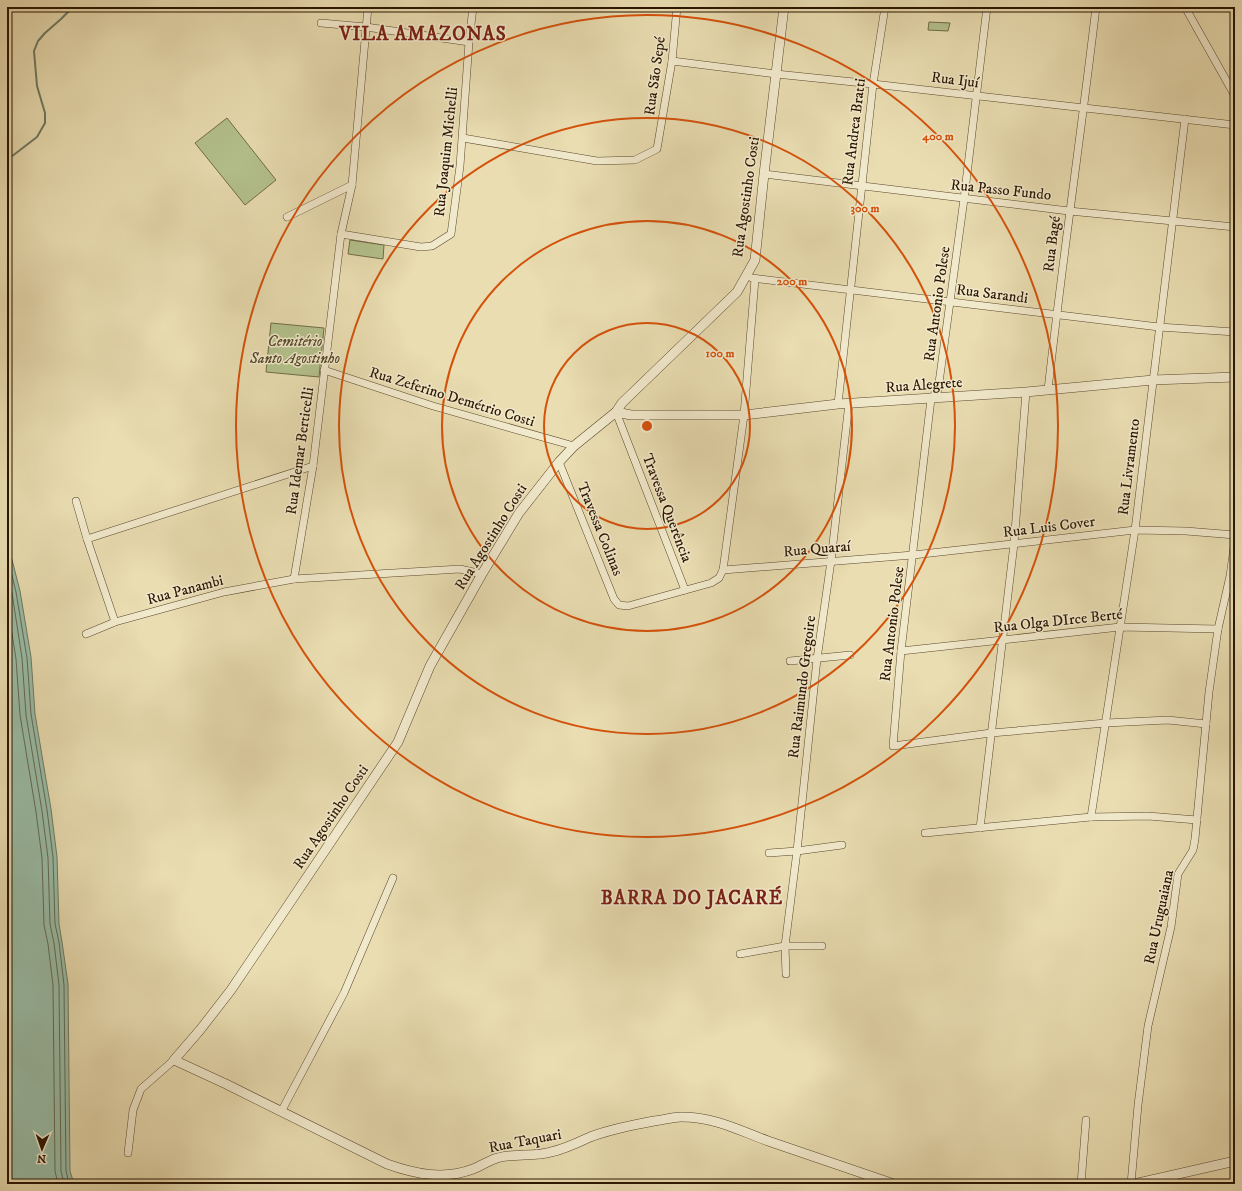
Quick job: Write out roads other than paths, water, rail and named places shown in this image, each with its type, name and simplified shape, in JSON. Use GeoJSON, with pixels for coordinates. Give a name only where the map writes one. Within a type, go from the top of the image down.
{"type":"FeatureCollection","features":[{"type":"Feature","properties":{"kind":"street","name":"Rua Idemar Berticelli"},"geometry":{"type":"LineString","coordinates":[[294,578],[313,466],[341,234],[352,185],[368,7]]}},
{"type":"Feature","properties":{"kind":"street","name":"Rua Joaquim Michelli"},"geometry":{"type":"LineString","coordinates":[[341,234],[421,247],[432,246],[450,234],[463,138],[469,42],[473,7]]}},
{"type":"Feature","properties":{"kind":"street","name":"Rua São Sepé"},"geometry":{"type":"LineString","coordinates":[[463,138],[597,161],[635,160],[657,150],[672,61],[677,7]]}},
{"type":"Feature","properties":{"kind":"street","name":"Rua Agostinho Costi"},"geometry":{"type":"LineString","coordinates":[[174,1060],[200,1030],[231,990],[398,742],[430,666],[482,574],[519,513],[559,462],[574,446],[616,412],[622,404],[751,277],[755,260],[784,7]]}},
{"type":"Feature","properties":{"kind":"street","name":"Rua Andrea Bratti"},"geometry":{"type":"LineString","coordinates":[[838,404],[873,84],[885,7]]}},
{"type":"Feature","properties":{"kind":"street","name":"Rua Antonio Polese"},"geometry":{"type":"LineString","coordinates":[[987,7],[964,199],[938,390],[931,398],[901,651],[893,746],[991,733]]}},
{"type":"Feature","properties":{"kind":"street","name":"Rua Bagé"},"geometry":{"type":"LineString","coordinates":[[1048,390],[1056,314],[1096,7]]}},
{"type":"Feature","properties":{"kind":"street"},"geometry":{"type":"LineString","coordinates":[[1186,7],[1235,96]]}},
{"type":"Feature","properties":{"kind":"street"},"geometry":{"type":"LineString","coordinates":[[321,23],[366,27],[469,42]]}},
{"type":"Feature","properties":{"kind":"street","name":"Rua Ijuí"},"geometry":{"type":"LineString","coordinates":[[672,61],[1235,126]]}},
{"type":"Feature","properties":{"kind":"street","name":"Rua Livramento"},"geometry":{"type":"LineString","coordinates":[[1091,817],[1135,530],[1185,120]]}},
{"type":"Feature","properties":{"kind":"street","name":"Rua Passo Fundo"},"geometry":{"type":"LineString","coordinates":[[764,174],[1069,211],[1235,227]]}},
{"type":"Feature","properties":{"kind":"street"},"geometry":{"type":"LineString","coordinates":[[287,217],[352,185]]}},
{"type":"Feature","properties":{"kind":"street"},"geometry":{"type":"LineString","coordinates":[[685,590],[711,583],[719,578],[723,570],[744,415],[751,277]]}},
{"type":"Feature","properties":{"kind":"street","name":"Rua Sarandi"},"geometry":{"type":"LineString","coordinates":[[751,277],[1159,327],[1235,332]]}},
{"type":"Feature","properties":{"kind":"street","name":"Rua Zeferino Demétrio Costi"},"geometry":{"type":"LineString","coordinates":[[324,370],[433,406],[574,446]]}},
{"type":"Feature","properties":{"kind":"street","name":"Rua Alegrete"},"geometry":{"type":"LineString","coordinates":[[616,412],[631,415],[744,415],[849,403],[1026,392],[1153,380],[1235,377]]}},
{"type":"Feature","properties":{"kind":"street"},"geometry":{"type":"LineString","coordinates":[[980,828],[1014,544],[1026,392]]}},
{"type":"Feature","properties":{"kind":"street","name":"Rua Raimundo Gregoire"},"geometry":{"type":"LineString","coordinates":[[786,974],[785,946],[797,851],[817,659],[831,561],[849,403]]}},
{"type":"Feature","properties":{"kind":"street","name":"Travessa Querência"},"geometry":{"type":"LineString","coordinates":[[616,412],[685,590]]}},
{"type":"Feature","properties":{"kind":"street","name":"Travessa Colinas"},"geometry":{"type":"LineString","coordinates":[[559,462],[614,599],[619,605],[628,606],[685,590]]}},
{"type":"Feature","properties":{"kind":"street"},"geometry":{"type":"LineString","coordinates":[[87,539],[313,466]]}},
{"type":"Feature","properties":{"kind":"street"},"geometry":{"type":"LineString","coordinates":[[76,502],[115,622]]}},
{"type":"Feature","properties":{"kind":"street","name":"Rua Luis Cover"},"geometry":{"type":"LineString","coordinates":[[913,555],[1135,530],[1186,531],[1235,535]]}},
{"type":"Feature","properties":{"kind":"street","name":"Rua Uruguaiana"},"geometry":{"type":"LineString","coordinates":[[1133,1184],[1138,1105],[1148,1026],[1171,927],[1178,874],[1193,850],[1209,692],[1218,629],[1230,576],[1235,540]]}},
{"type":"Feature","properties":{"kind":"street","name":"Rua Quaraí"},"geometry":{"type":"LineString","coordinates":[[723,570],[913,555]]}},
{"type":"Feature","properties":{"kind":"street","name":"Rua Panambi"},"geometry":{"type":"LineString","coordinates":[[86,634],[115,622],[224,592],[294,578],[460,569],[482,574]]}},
{"type":"Feature","properties":{"kind":"street","name":"Rua Olga DIrce Berté"},"geometry":{"type":"LineString","coordinates":[[901,651],[1120,627],[1218,629]]}},
{"type":"Feature","properties":{"kind":"street"},"geometry":{"type":"LineString","coordinates":[[790,661],[850,655]]}},
{"type":"Feature","properties":{"kind":"street"},"geometry":{"type":"LineString","coordinates":[[991,733],[1106,723],[1168,720],[1206,724]]}},
{"type":"Feature","properties":{"kind":"street"},"geometry":{"type":"LineString","coordinates":[[925,833],[1091,817],[1148,816],[1197,820]]}},
{"type":"Feature","properties":{"kind":"street"},"geometry":{"type":"LineString","coordinates":[[769,853],[842,845]]}},
{"type":"Feature","properties":{"kind":"street"},"geometry":{"type":"LineString","coordinates":[[281,1112],[344,993],[393,878]]}},
{"type":"Feature","properties":{"kind":"street"},"geometry":{"type":"LineString","coordinates":[[740,954],[785,946],[822,946]]}},
{"type":"Feature","properties":{"kind":"street"},"geometry":{"type":"LineString","coordinates":[[128,1153],[133,1110],[141,1089],[174,1060]]}},
{"type":"Feature","properties":{"kind":"street","name":"Rua Taquari"},"geometry":{"type":"LineString","coordinates":[[174,1060],[226,1084],[387,1164],[405,1171],[422,1174],[457,1174],[474,1169],[488,1161],[498,1158],[548,1153],[565,1149],[591,1137],[620,1127],[679,1117],[699,1118],[719,1122],[766,1140],[894,1184]]}},
{"type":"Feature","properties":{"kind":"street"},"geometry":{"type":"LineString","coordinates":[[1235,1110],[1235,1127]]}},
{"type":"Feature","properties":{"kind":"street"},"geometry":{"type":"LineString","coordinates":[[1081,1184],[1086,1120]]}},
{"type":"Feature","properties":{"kind":"street"},"geometry":{"type":"LineString","coordinates":[[1133,1184],[1235,1161]]}},
{"type":"Feature","properties":{"kind":"water"},"geometry":{"type":"Polygon","coordinates":[[[7,540],[20,591],[31,657],[35,714],[51,809],[57,857],[59,924],[68,984],[70,1171],[74,1184],[7,1184],[7,540]]]}},
{"type":"Feature","properties":{"kind":"waterway"},"geometry":{"type":"LineString","coordinates":[[7,160],[37,137],[45,123],[45,113],[37,86],[34,51],[38,41],[45,33],[73,7]]}},
{"type":"Feature","properties":{"kind":"district","name":"VILA AMAZONAS"},"geometry":{"type":"Point","coordinates":[423,34]}},
{"type":"Feature","properties":{"kind":"district","name":"BARRA DO JACARÉ"},"geometry":{"type":"Point","coordinates":[692,898]}},
{"type":"Feature","properties":{"kind":"park label","name":"Cemitério Santo Agostinho"},"geometry":{"type":"Point","coordinates":[295,350]}}]}
